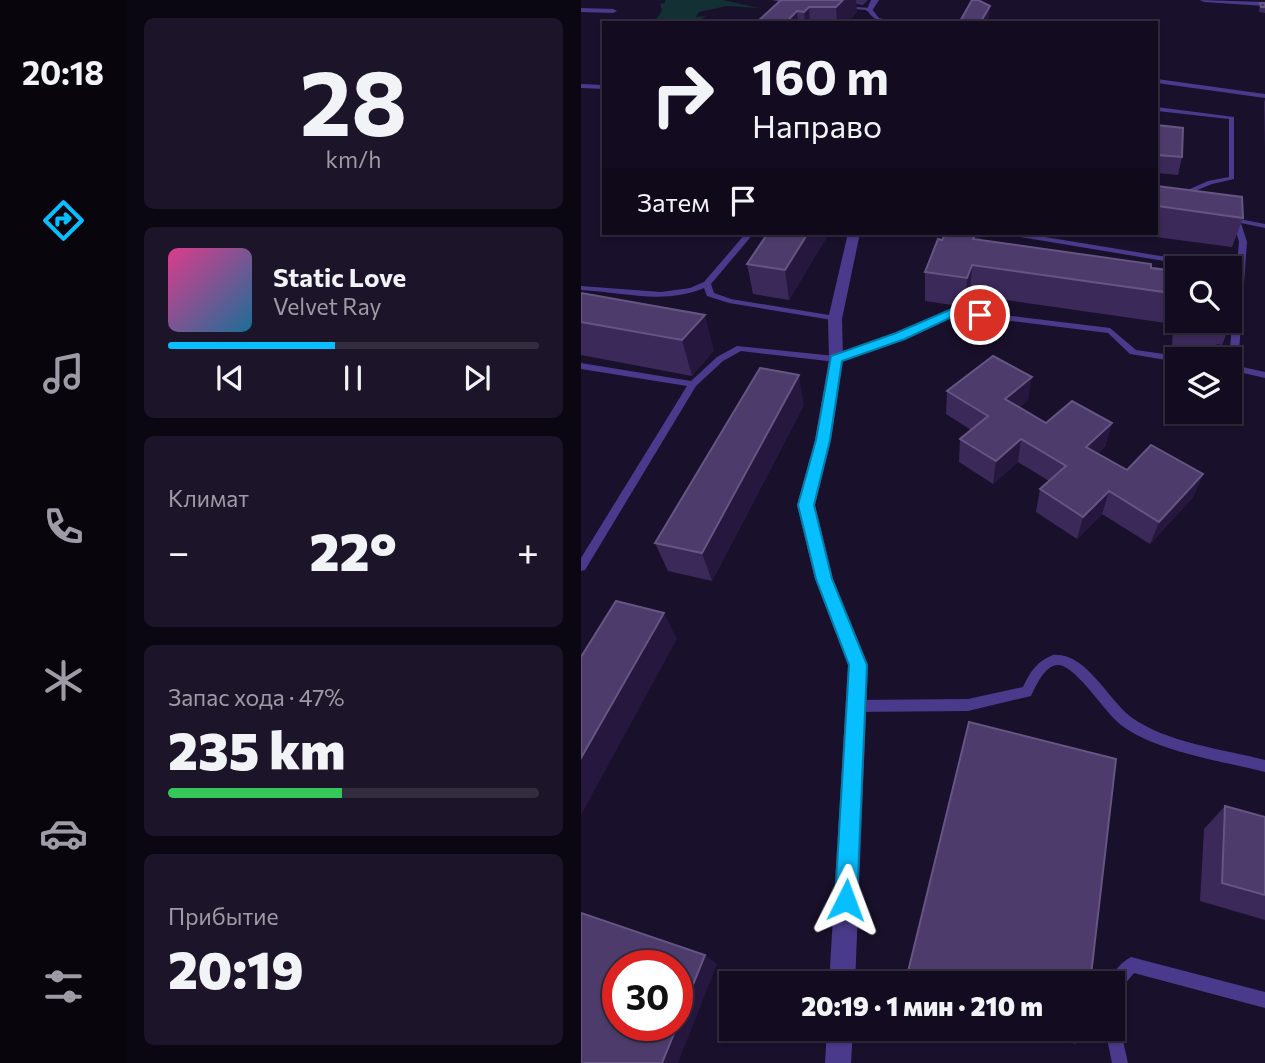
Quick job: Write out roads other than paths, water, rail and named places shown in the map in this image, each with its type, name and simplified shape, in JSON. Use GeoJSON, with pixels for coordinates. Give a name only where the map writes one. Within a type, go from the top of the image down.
{"type":"FeatureCollection","features":[{"type":"Feature","properties":{"kind":"street"},"geometry":{"type":"LineString","coordinates":[[869,9],[876,0]]}},
{"type":"Feature","properties":{"kind":"street"},"geometry":{"type":"LineString","coordinates":[[1204,0],[1265,4]]}},
{"type":"Feature","properties":{"kind":"street"},"geometry":{"type":"LineString","coordinates":[[581,10],[613,11]]}},
{"type":"Feature","properties":{"kind":"street"},"geometry":{"type":"LineString","coordinates":[[843,971],[858,665],[824,579],[806,505],[823,440],[836,359],[835,319],[854,235]]}},
{"type":"Feature","properties":{"kind":"street"},"geometry":{"type":"LineString","coordinates":[[838,1063],[839,1041]]}},
{"type":"Feature","properties":{"kind":"lane"},"geometry":{"type":"LineString","coordinates":[[774,0],[794,2]]}},
{"type":"Feature","properties":{"kind":"lane"},"geometry":{"type":"LineString","coordinates":[[773,8],[781,1]]}},
{"type":"Feature","properties":{"kind":"lane"},"geometry":{"type":"LineString","coordinates":[[831,6],[869,9],[873,17],[880,21]]}},
{"type":"Feature","properties":{"kind":"lane"},"geometry":{"type":"LineString","coordinates":[[1158,81],[1265,96]]}},
{"type":"Feature","properties":{"kind":"lane"},"geometry":{"type":"LineString","coordinates":[[581,86],[602,87]]}},
{"type":"Feature","properties":{"kind":"lane"},"geometry":{"type":"LineString","coordinates":[[1158,109],[1233,118],[1232,178],[1210,182],[1185,193],[1180,209]]}},
{"type":"Feature","properties":{"kind":"lane"},"geometry":{"type":"LineString","coordinates":[[1170,195],[1184,197]]}},
{"type":"Feature","properties":{"kind":"lane"},"geometry":{"type":"LineString","coordinates":[[1224,218],[1265,226]]}},
{"type":"Feature","properties":{"kind":"lane"},"geometry":{"type":"LineString","coordinates":[[1236,220],[1243,242],[1242,256]]}},
{"type":"Feature","properties":{"kind":"lane"},"geometry":{"type":"LineString","coordinates":[[581,288],[676,295],[692,293],[707,284],[748,235]]}},
{"type":"Feature","properties":{"kind":"lane"},"geometry":{"type":"LineString","coordinates":[[1021,235],[1165,259]]}},
{"type":"Feature","properties":{"kind":"lane"},"geometry":{"type":"LineString","coordinates":[[707,284],[710,294],[729,301],[835,319]]}},
{"type":"Feature","properties":{"kind":"lane"},"geometry":{"type":"LineString","coordinates":[[581,567],[692,384],[720,359],[740,348],[836,359],[900,336],[954,311],[1110,331],[1133,352],[1165,357]]}},
{"type":"Feature","properties":{"kind":"lane"},"geometry":{"type":"LineString","coordinates":[[581,366],[692,384]]}},
{"type":"Feature","properties":{"kind":"lane"},"geometry":{"type":"LineString","coordinates":[[1242,370],[1265,375]]}},
{"type":"Feature","properties":{"kind":"lane"},"geometry":{"type":"LineString","coordinates":[[855,706],[968,705],[1027,692],[1034,677],[1046,663],[1060,660],[1075,666],[1127,722],[1151,736],[1265,766]]}},
{"type":"Feature","properties":{"kind":"lane"},"geometry":{"type":"LineString","coordinates":[[1125,972],[1131,965],[1265,1000]]}},
{"type":"Feature","properties":{"kind":"lane"},"geometry":{"type":"LineString","coordinates":[[1115,1041],[1120,1063]]}}]}
